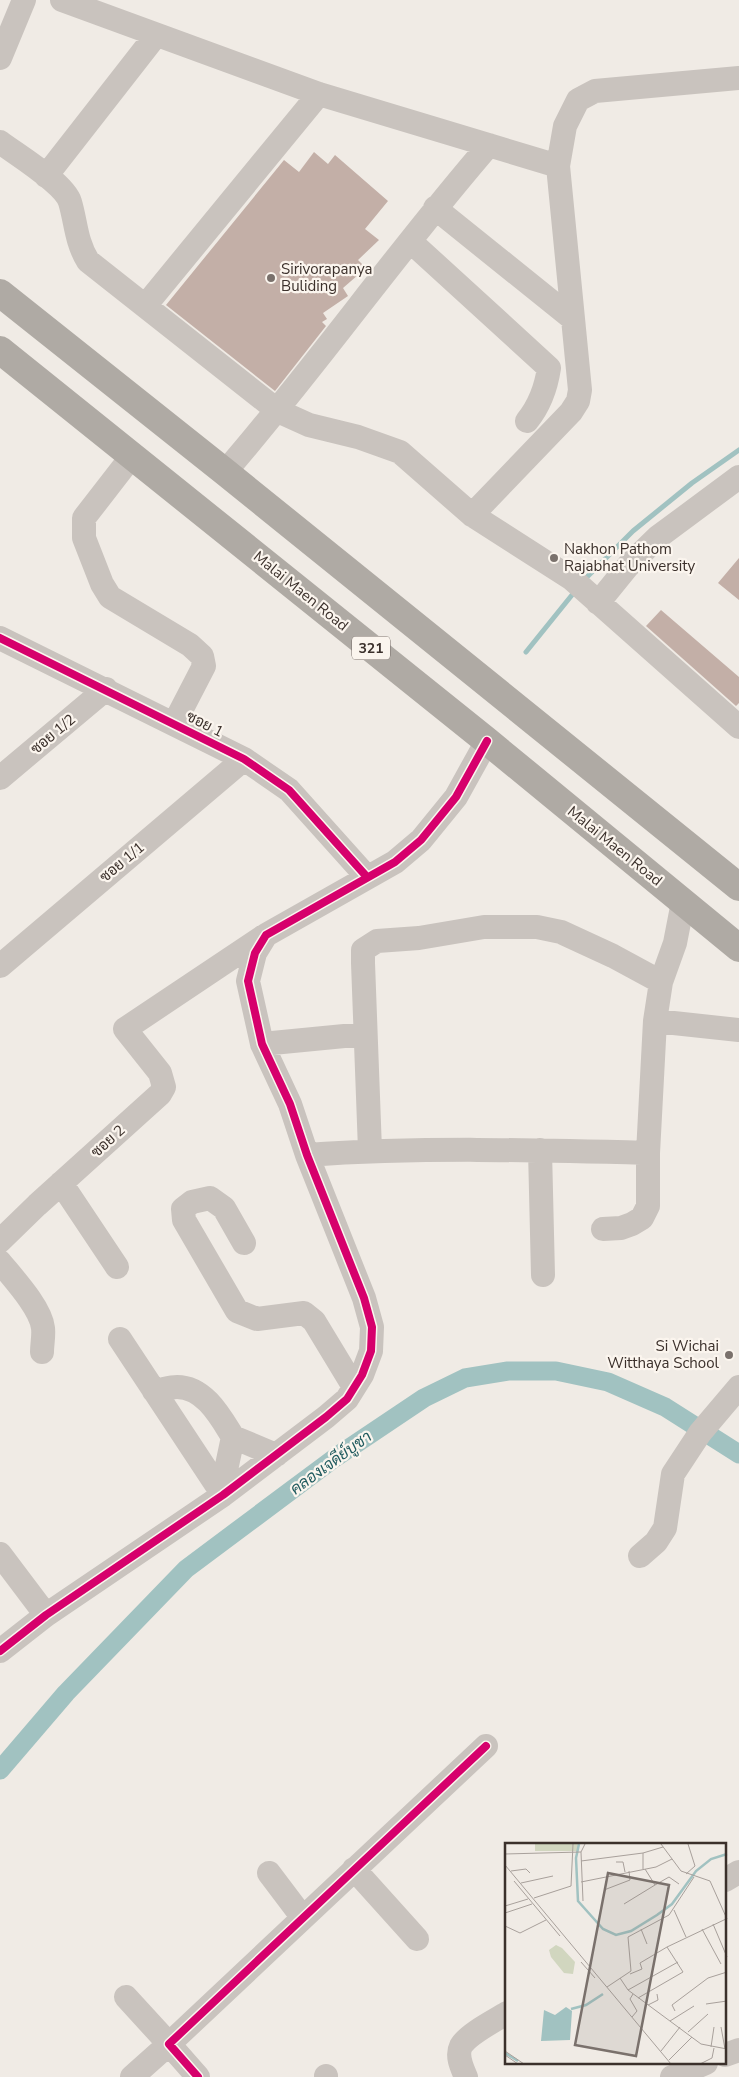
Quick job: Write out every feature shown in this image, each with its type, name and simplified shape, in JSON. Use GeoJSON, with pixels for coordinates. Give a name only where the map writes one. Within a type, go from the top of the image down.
{"type":"FeatureCollection","features":[{"type":"Feature","properties":{"kind":"highway"},"geometry":{"type":"LineString","coordinates":[[0,293],[226,472],[739,887]]}},
{"type":"Feature","properties":{"kind":"highway","name":"Malai Maen Road"},"geometry":{"type":"LineString","coordinates":[[0,350],[487,741],[739,948]]}},
{"type":"Feature","properties":{"kind":"street"},"geometry":{"type":"LineString","coordinates":[[0,58],[24,0]]}},
{"type":"Feature","properties":{"kind":"street"},"geometry":{"type":"LineString","coordinates":[[62,0],[319,94],[558,166]]}},
{"type":"Feature","properties":{"kind":"street"},"geometry":{"type":"LineString","coordinates":[[46,176],[156,35]]}},
{"type":"Feature","properties":{"kind":"street"},"geometry":{"type":"LineString","coordinates":[[472,515],[571,412],[578,401],[580,390],[558,166],[565,126],[578,100],[595,91],[739,78]]}},
{"type":"Feature","properties":{"kind":"street"},"geometry":{"type":"LineString","coordinates":[[145,306],[319,94]]}},
{"type":"Feature","properties":{"kind":"street"},"geometry":{"type":"LineString","coordinates":[[0,142],[63,188],[70,200],[80,248],[88,261],[278,411],[309,425],[358,437],[400,452],[472,515],[572,580],[739,727]]}},
{"type":"Feature","properties":{"kind":"street"},"geometry":{"type":"LineString","coordinates":[[226,472],[278,411],[435,208],[489,145]]}},
{"type":"Feature","properties":{"kind":"street"},"geometry":{"type":"LineString","coordinates":[[435,208],[573,319]]}},
{"type":"Feature","properties":{"kind":"street"},"geometry":{"type":"LineString","coordinates":[[410,241],[549,368],[547,383],[537,409],[527,421]]}},
{"type":"Feature","properties":{"kind":"street"},"geometry":{"type":"LineString","coordinates":[[132,456],[84,518],[84,538],[102,584],[110,597],[190,645],[202,656],[204,666],[174,724]]}},
{"type":"Feature","properties":{"kind":"street"},"geometry":{"type":"LineString","coordinates":[[595,600],[658,537],[739,477]]}},
{"type":"Feature","properties":{"kind":"street","name":"ซอย 1"},"geometry":{"type":"LineString","coordinates":[[0,638],[244,759],[288,790],[367,877]]}},
{"type":"Feature","properties":{"kind":"street","name":"ซอย 1/2"},"geometry":{"type":"LineString","coordinates":[[0,778],[106,689]]}},
{"type":"Feature","properties":{"kind":"street"},"geometry":{"type":"LineString","coordinates":[[0,1651],[46,1615],[221,1491],[276,1455],[326,1417],[347,1399],[362,1375],[371,1351],[372,1327],[364,1298],[307,1155],[290,1104],[262,1044],[248,981],[255,953],[266,935],[395,862],[421,840],[456,797],[487,741]]}},
{"type":"Feature","properties":{"kind":"street","name":"ซอย 1/1"},"geometry":{"type":"LineString","coordinates":[[0,966],[244,759]]}},
{"type":"Feature","properties":{"kind":"street"},"geometry":{"type":"LineString","coordinates":[[603,1229],[621,1228],[632,1224],[642,1218],[648,1206],[648,1153],[655,1020],[661,982],[675,943],[683,902]]}},
{"type":"Feature","properties":{"kind":"street"},"geometry":{"type":"LineString","coordinates":[[370,1150],[363,950],[377,941],[419,938],[484,927],[537,927],[561,932],[613,956],[661,982]]}},
{"type":"Feature","properties":{"kind":"street","name":"ซอย 2"},"geometry":{"type":"LineString","coordinates":[[0,1241],[160,1094],[164,1087],[160,1073],[125,1029],[266,935]]}},
{"type":"Feature","properties":{"kind":"street"},"geometry":{"type":"LineString","coordinates":[[655,1020],[739,1030]]}},
{"type":"Feature","properties":{"kind":"street"},"geometry":{"type":"LineString","coordinates":[[262,1044],[366,1034]]}},
{"type":"Feature","properties":{"kind":"street"},"geometry":{"type":"LineString","coordinates":[[307,1155],[370,1150],[540,1150],[648,1153]]}},
{"type":"Feature","properties":{"kind":"street"},"geometry":{"type":"LineString","coordinates":[[540,1150],[543,1275]]}},
{"type":"Feature","properties":{"kind":"street"},"geometry":{"type":"LineString","coordinates":[[61,1183],[117,1267]]}},
{"type":"Feature","properties":{"kind":"street"},"geometry":{"type":"LineString","coordinates":[[244,1243],[224,1208],[210,1198],[192,1202],[183,1209],[184,1220],[237,1311],[257,1319],[304,1313],[314,1321],[354,1387]]}},
{"type":"Feature","properties":{"kind":"street"},"geometry":{"type":"LineString","coordinates":[[0,1262],[22,1289],[43,1327],[42,1352]]}},
{"type":"Feature","properties":{"kind":"street"},"geometry":{"type":"LineString","coordinates":[[120,1339],[221,1491]]}},
{"type":"Feature","properties":{"kind":"street"},"geometry":{"type":"LineString","coordinates":[[154,1391],[179,1387],[197,1393],[216,1410],[233,1437],[276,1455]]}},
{"type":"Feature","properties":{"kind":"street"},"geometry":{"type":"LineString","coordinates":[[640,1556],[656,1542],[665,1528],[673,1474],[700,1434],[739,1387]]}},
{"type":"Feature","properties":{"kind":"street"},"geometry":{"type":"LineString","coordinates":[[221,1491],[233,1437]]}},
{"type":"Feature","properties":{"kind":"street"},"geometry":{"type":"LineString","coordinates":[[0,1554],[46,1615]]}},
{"type":"Feature","properties":{"kind":"street"},"geometry":{"type":"LineString","coordinates":[[132,2077],[486,1746]]}},
{"type":"Feature","properties":{"kind":"street"},"geometry":{"type":"LineString","coordinates":[[354,1869],[417,1939]]}},
{"type":"Feature","properties":{"kind":"street"},"geometry":{"type":"LineString","coordinates":[[726,1879],[739,1872]]}},
{"type":"Feature","properties":{"kind":"street"},"geometry":{"type":"LineString","coordinates":[[269,1873],[304,1918]]}},
{"type":"Feature","properties":{"kind":"street"},"geometry":{"type":"LineString","coordinates":[[126,1997],[198,2077]]}},
{"type":"Feature","properties":{"kind":"street"},"geometry":{"type":"LineString","coordinates":[[466,2077],[459,2057],[461,2046],[470,2037],[505,2014]]}},
{"type":"Feature","properties":{"kind":"street"},"geometry":{"type":"LineString","coordinates":[[726,2055],[739,2050]]}},
{"type":"Feature","properties":{"kind":"street"},"geometry":{"type":"LineString","coordinates":[[672,2077],[704,2064]]}},
{"type":"Feature","properties":{"kind":"building","name":"Sirivorapanya Buliding"},"geometry":{"type":"Polygon","coordinates":[[[314,152],[328,164],[335,155],[388,201],[365,229],[379,240],[358,260],[366,268],[343,288],[348,296],[323,313],[327,319],[322,322],[326,326],[275,391],[166,305],[284,160],[299,172],[314,152]]]}},
{"type":"Feature","properties":{"kind":"building"},"geometry":{"type":"Polygon","coordinates":[[[739,558],[739,600],[718,583],[739,558]]]}},
{"type":"Feature","properties":{"kind":"building"},"geometry":{"type":"Polygon","coordinates":[[[661,610],[739,677],[739,703],[736,706],[646,626],[661,610]]]}},
{"type":"Feature","properties":{"kind":"waterway"},"geometry":{"type":"LineString","coordinates":[[583,581],[633,531],[692,483],[739,450]]}},
{"type":"Feature","properties":{"kind":"waterway"},"geometry":{"type":"LineString","coordinates":[[526,652],[576,590]]}},
{"type":"Feature","properties":{"kind":"waterway","name":"คลองเจดีย์บูชา"},"geometry":{"type":"LineString","coordinates":[[0,1770],[66,1693],[186,1569],[336,1457],[424,1398],[465,1378],[508,1371],[556,1371],[608,1382],[665,1407],[739,1454]]}},
{"type":"Feature","properties":{"kind":"cycle path"},"geometry":{"type":"LineString","coordinates":[[0,638],[244,759],[289,790],[367,877]]}},
{"type":"Feature","properties":{"kind":"cycle path"},"geometry":{"type":"LineString","coordinates":[[0,1651],[46,1615],[223,1495],[326,1417],[347,1399],[362,1375],[371,1351],[372,1327],[364,1298],[307,1155],[290,1104],[262,1044],[248,981],[255,953],[266,935],[395,862],[421,840],[456,797],[487,741]]}},
{"type":"Feature","properties":{"kind":"cycle path"},"geometry":{"type":"LineString","coordinates":[[198,2077],[169,2044],[486,1746]]}},
{"type":"Feature","properties":{"kind":"place","name":"Sirivorapanya Buliding"},"geometry":{"type":"Point","coordinates":[271,278]}},
{"type":"Feature","properties":{"kind":"place","name":"Nakhon Pathom Rajabhat University"},"geometry":{"type":"Point","coordinates":[554,558]}},
{"type":"Feature","properties":{"kind":"place","name":"Si Wichai Witthaya School"},"geometry":{"type":"Point","coordinates":[729,1355]}}]}
